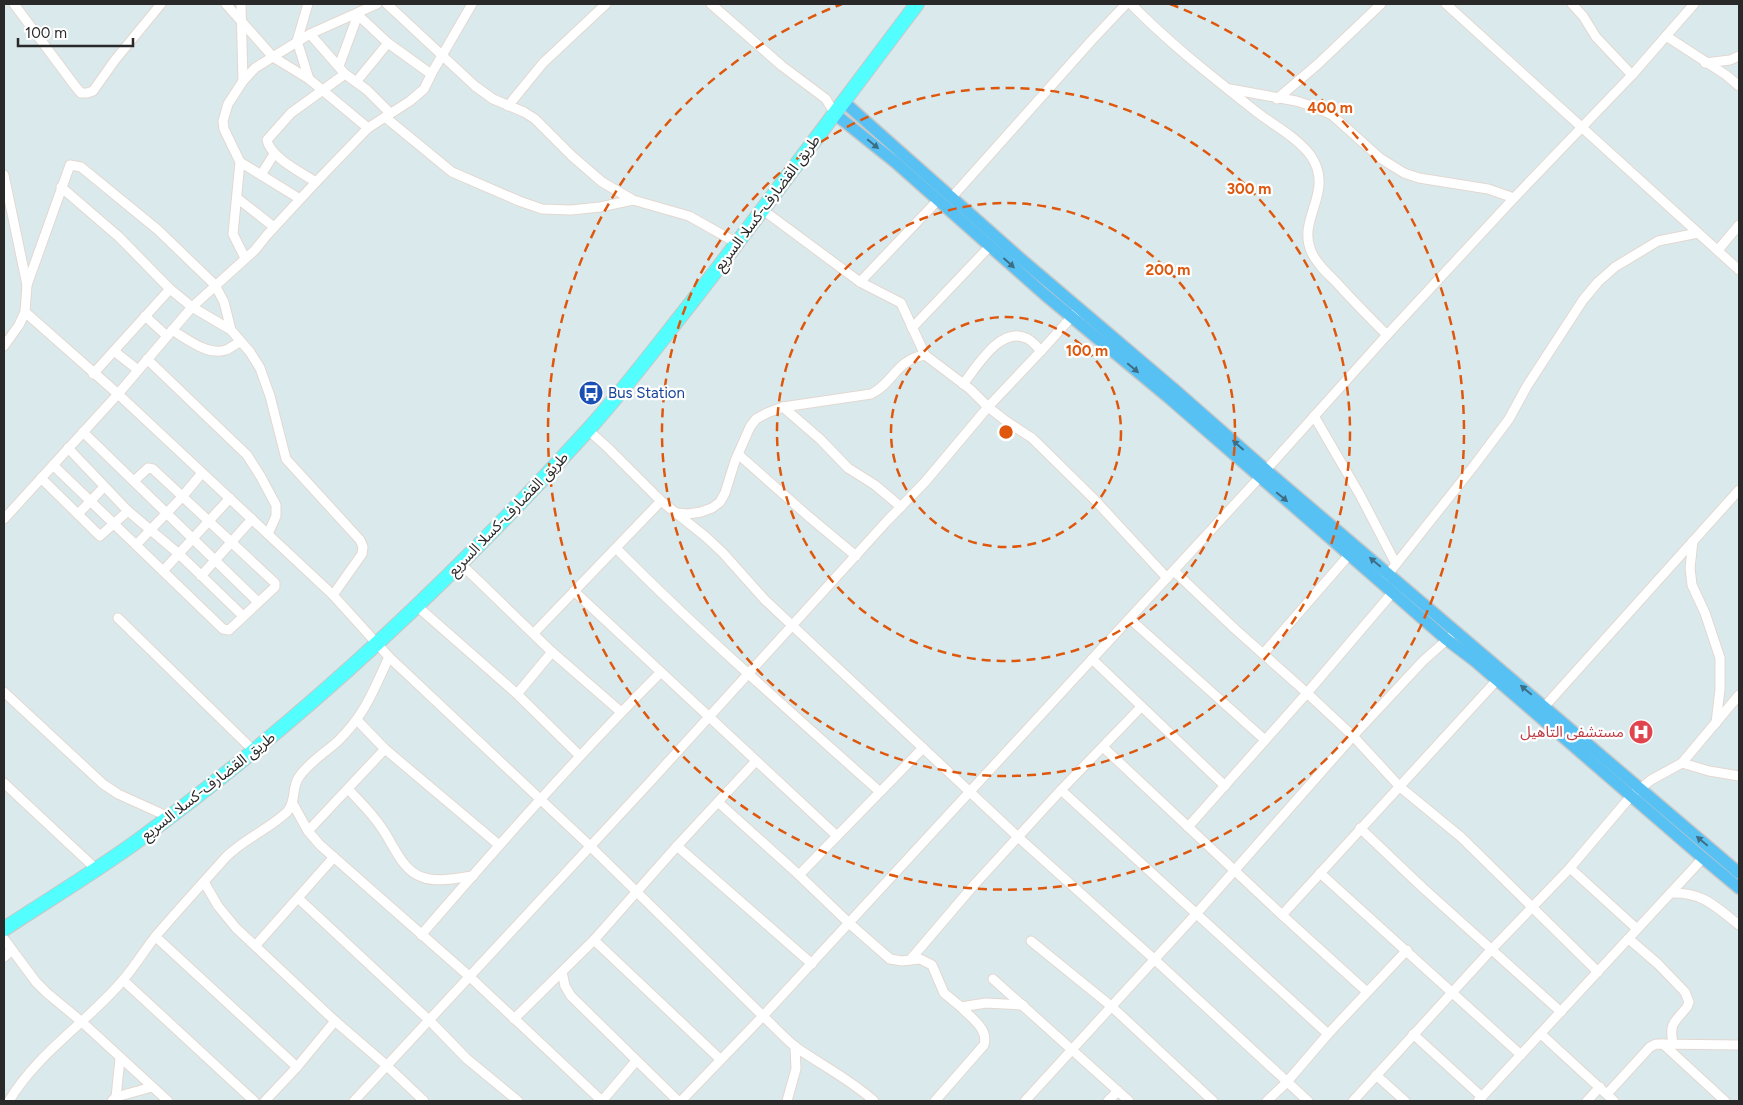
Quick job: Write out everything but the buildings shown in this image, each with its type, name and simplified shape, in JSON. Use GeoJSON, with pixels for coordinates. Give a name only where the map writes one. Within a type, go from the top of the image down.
{"type":"FeatureCollection","features":[{"type":"Feature","properties":{"kind":"highway","name":"طريق القضارف-كسلا السريع"},"geometry":{"type":"LineString","coordinates":[[4,929],[96,869],[169,817],[322,695],[418,607],[461,564],[588,430],[763,210],[917,4]]}},
{"type":"Feature","properties":{"kind":"main road"},"geometry":{"type":"LineString","coordinates":[[844,102],[952,197],[1075,313]]}},
{"type":"Feature","properties":{"kind":"main road"},"geometry":{"type":"LineString","coordinates":[[835,114],[990,246],[1075,313],[1385,578],[1451,636],[1497,680],[1739,872]]}},
{"type":"Feature","properties":{"kind":"main road"},"geometry":{"type":"LineString","coordinates":[[1262,474],[1350,555],[1385,578],[1393,592],[1544,706],[1703,858],[1739,888]]}},
{"type":"Feature","properties":{"kind":"street"},"geometry":{"type":"LineString","coordinates":[[14,4],[76,86],[81,92],[87,93],[93,91],[115,60],[161,4]]}},
{"type":"Feature","properties":{"kind":"street"},"geometry":{"type":"LineString","coordinates":[[226,4],[273,56],[310,79],[368,128]]}},
{"type":"Feature","properties":{"kind":"street"},"geometry":{"type":"LineString","coordinates":[[241,4],[243,22],[243,81]]}},
{"type":"Feature","properties":{"kind":"street"},"geometry":{"type":"LineString","coordinates":[[308,4],[297,41],[310,79]]}},
{"type":"Feature","properties":{"kind":"street"},"geometry":{"type":"LineString","coordinates":[[245,258],[233,234],[240,162],[224,129],[223,121],[228,104],[243,81],[255,68],[310,34],[377,4]]}},
{"type":"Feature","properties":{"kind":"street"},"geometry":{"type":"LineString","coordinates":[[387,4],[475,86],[493,99],[524,112],[535,119],[572,156],[602,182],[633,200],[689,216],[737,242]]}},
{"type":"Feature","properties":{"kind":"street"},"geometry":{"type":"LineString","coordinates":[[4,519],[118,394],[192,306],[255,250],[300,199],[368,128],[410,101],[424,89],[472,4]]}},
{"type":"Feature","properties":{"kind":"street"},"geometry":{"type":"LineString","coordinates":[[508,106],[543,63],[576,30],[606,4]]}},
{"type":"Feature","properties":{"kind":"street"},"geometry":{"type":"LineString","coordinates":[[711,4],[782,66],[826,99],[835,114]]}},
{"type":"Feature","properties":{"kind":"street"},"geometry":{"type":"LineString","coordinates":[[952,197],[1126,4]]}},
{"type":"Feature","properties":{"kind":"street"},"geometry":{"type":"LineString","coordinates":[[1132,4],[1158,32],[1298,143],[1309,154],[1316,165],[1320,179],[1318,195],[1308,228],[1308,241],[1311,251],[1320,266],[1387,335]]}},
{"type":"Feature","properties":{"kind":"street"},"geometry":{"type":"LineString","coordinates":[[1277,99],[1318,64],[1381,4]]}},
{"type":"Feature","properties":{"kind":"street"},"geometry":{"type":"LineString","coordinates":[[1446,4],[1739,270]]}},
{"type":"Feature","properties":{"kind":"street"},"geometry":{"type":"LineString","coordinates":[[1572,4],[1583,16],[1596,37],[1632,75]]}},
{"type":"Feature","properties":{"kind":"street"},"geometry":{"type":"LineString","coordinates":[[562,972],[565,986],[571,996],[679,1101],[850,924],[1174,571],[1387,335],[1514,198],[1582,129],[1694,4]]}},
{"type":"Feature","properties":{"kind":"street"},"geometry":{"type":"LineString","coordinates":[[358,13],[388,43],[431,74]]}},
{"type":"Feature","properties":{"kind":"street"},"geometry":{"type":"LineString","coordinates":[[316,182],[274,154],[267,140],[291,112],[301,107],[322,90],[342,70],[358,13]]}},
{"type":"Feature","properties":{"kind":"street"},"geometry":{"type":"LineString","coordinates":[[310,34],[342,70],[367,90],[387,115],[452,172],[542,209],[571,210],[600,207],[633,200]]}},
{"type":"Feature","properties":{"kind":"street"},"geometry":{"type":"LineString","coordinates":[[1666,36],[1726,75],[1739,86]]}},
{"type":"Feature","properties":{"kind":"street"},"geometry":{"type":"LineString","coordinates":[[356,82],[388,43]]}},
{"type":"Feature","properties":{"kind":"street"},"geometry":{"type":"LineString","coordinates":[[1705,63],[1730,60],[1739,56]]}},
{"type":"Feature","properties":{"kind":"street"},"geometry":{"type":"LineString","coordinates":[[1227,88],[1277,99],[1296,101],[1315,107],[1332,116],[1380,158],[1404,174],[1488,189],[1514,198]]}},
{"type":"Feature","properties":{"kind":"street"},"geometry":{"type":"LineString","coordinates":[[826,99],[844,102]]}},
{"type":"Feature","properties":{"kind":"street"},"geometry":{"type":"LineString","coordinates":[[262,175],[274,154]]}},
{"type":"Feature","properties":{"kind":"street"},"geometry":{"type":"LineString","coordinates":[[240,162],[300,199]]}},
{"type":"Feature","properties":{"kind":"street"},"geometry":{"type":"LineString","coordinates":[[4,346],[19,325],[25,312],[27,285],[70,165],[81,166],[158,230],[215,286],[224,302],[231,330]]}},
{"type":"Feature","properties":{"kind":"street"},"geometry":{"type":"LineString","coordinates":[[4,175],[27,285]]}},
{"type":"Feature","properties":{"kind":"street"},"geometry":{"type":"LineString","coordinates":[[61,187],[119,237],[170,289],[192,306],[231,330],[250,352],[260,368],[266,383],[286,459],[360,540],[363,547],[362,554],[333,595]]}},
{"type":"Feature","properties":{"kind":"street"},"geometry":{"type":"LineString","coordinates":[[237,198],[274,228]]}},
{"type":"Feature","properties":{"kind":"street"},"geometry":{"type":"LineString","coordinates":[[860,282],[938,200]]}},
{"type":"Feature","properties":{"kind":"street"},"geometry":{"type":"LineString","coordinates":[[763,210],[860,282],[901,303],[925,355],[964,384],[988,407],[1032,438],[1094,499],[1167,578]]}},
{"type":"Feature","properties":{"kind":"street"},"geometry":{"type":"LineString","coordinates":[[1718,250],[1739,225]]}},
{"type":"Feature","properties":{"kind":"street"},"geometry":{"type":"LineString","coordinates":[[1385,578],[1509,419],[1527,386],[1583,300],[1598,282],[1615,267],[1658,241],[1698,233]]}},
{"type":"Feature","properties":{"kind":"street"},"geometry":{"type":"LineString","coordinates":[[912,328],[990,246]]}},
{"type":"Feature","properties":{"kind":"street"},"geometry":{"type":"LineString","coordinates":[[93,374],[170,289]]}},
{"type":"Feature","properties":{"kind":"street"},"geometry":{"type":"LineString","coordinates":[[25,312],[93,374],[118,394],[333,595],[389,657],[590,846],[795,1046],[821,1065],[854,1084],[874,1101]]}},
{"type":"Feature","properties":{"kind":"street"},"geometry":{"type":"LineString","coordinates":[[354,1101],[386,1065],[430,1021],[925,482],[988,407],[1075,313]]}},
{"type":"Feature","properties":{"kind":"street"},"geometry":{"type":"LineString","coordinates":[[146,316],[169,333],[206,350],[227,350],[240,342]]}},
{"type":"Feature","properties":{"kind":"street"},"geometry":{"type":"LineString","coordinates":[[964,384],[994,346],[1003,339],[1014,336],[1027,338],[1041,351]]}},
{"type":"Feature","properties":{"kind":"street"},"geometry":{"type":"LineString","coordinates":[[114,351],[138,370]]}},
{"type":"Feature","properties":{"kind":"street"},"geometry":{"type":"LineString","coordinates":[[676,512],[688,514],[702,512],[720,502],[725,493],[738,454],[750,427],[756,419],[783,407],[871,394],[906,361],[925,355]]}},
{"type":"Feature","properties":{"kind":"street"},"geometry":{"type":"LineString","coordinates":[[147,359],[247,455],[276,505],[276,516],[268,534]]}},
{"type":"Feature","properties":{"kind":"street"},"geometry":{"type":"LineString","coordinates":[[783,407],[820,439],[848,468],[875,485],[901,507]]}},
{"type":"Feature","properties":{"kind":"street"},"geometry":{"type":"LineString","coordinates":[[1314,416],[1360,494],[1396,564]]}},
{"type":"Feature","properties":{"kind":"street"},"geometry":{"type":"LineString","coordinates":[[588,430],[661,501],[690,522],[723,553],[765,600],[792,626],[1018,837],[1308,1101]]}},
{"type":"Feature","properties":{"kind":"street"},"geometry":{"type":"LineString","coordinates":[[83,432],[258,602]]}},
{"type":"Feature","properties":{"kind":"street"},"geometry":{"type":"LineString","coordinates":[[68,448],[104,487],[179,554],[243,616]]}},
{"type":"Feature","properties":{"kind":"street"},"geometry":{"type":"LineString","coordinates":[[738,454],[856,556]]}},
{"type":"Feature","properties":{"kind":"street"},"geometry":{"type":"LineString","coordinates":[[54,464],[223,629],[229,630],[275,586],[275,583],[152,469],[144,470],[134,481]]}},
{"type":"Feature","properties":{"kind":"street"},"geometry":{"type":"LineString","coordinates":[[136,545],[202,473]]}},
{"type":"Feature","properties":{"kind":"street"},"geometry":{"type":"LineString","coordinates":[[41,478],[100,536],[128,510]]}},
{"type":"Feature","properties":{"kind":"street"},"geometry":{"type":"LineString","coordinates":[[78,514],[104,487]]}},
{"type":"Feature","properties":{"kind":"street"},"geometry":{"type":"LineString","coordinates":[[1544,706],[1739,490]]}},
{"type":"Feature","properties":{"kind":"street"},"geometry":{"type":"LineString","coordinates":[[163,571],[230,498]]}},
{"type":"Feature","properties":{"kind":"street"},"geometry":{"type":"LineString","coordinates":[[534,633],[661,501]]}},
{"type":"Feature","properties":{"kind":"street"},"geometry":{"type":"LineString","coordinates":[[201,576],[252,519]]}},
{"type":"Feature","properties":{"kind":"street"},"geometry":{"type":"LineString","coordinates":[[1693,541],[1690,568],[1692,585],[1705,613],[1720,658],[1720,688],[1716,723]]}},
{"type":"Feature","properties":{"kind":"street"},"geometry":{"type":"LineString","coordinates":[[616,548],[659,592],[880,792]]}},
{"type":"Feature","properties":{"kind":"street"},"geometry":{"type":"LineString","coordinates":[[1263,654],[1350,555]]}},
{"type":"Feature","properties":{"kind":"street"},"geometry":{"type":"LineString","coordinates":[[461,564],[552,652],[621,712]]}},
{"type":"Feature","properties":{"kind":"street"},"geometry":{"type":"LineString","coordinates":[[1174,571],[1353,736],[1400,787],[1461,837],[1598,972]]}},
{"type":"Feature","properties":{"kind":"street"},"geometry":{"type":"LineString","coordinates":[[574,591],[837,836]]}},
{"type":"Feature","properties":{"kind":"street"},"geometry":{"type":"LineString","coordinates":[[1188,826],[1307,693],[1393,592]]}},
{"type":"Feature","properties":{"kind":"street"},"geometry":{"type":"LineString","coordinates":[[418,607],[517,694],[580,756]]}},
{"type":"Feature","properties":{"kind":"street"},"geometry":{"type":"LineString","coordinates":[[118,618],[253,750]]}},
{"type":"Feature","properties":{"kind":"street"},"geometry":{"type":"LineString","coordinates":[[1130,619],[1265,740]]}},
{"type":"Feature","properties":{"kind":"street"},"geometry":{"type":"LineString","coordinates":[[1025,1101],[1197,914],[1353,736],[1423,660],[1451,636]]}},
{"type":"Feature","properties":{"kind":"street"},"geometry":{"type":"LineString","coordinates":[[517,694],[552,652]]}},
{"type":"Feature","properties":{"kind":"street"},"geometry":{"type":"LineString","coordinates":[[9,1101],[35,1066],[123,980],[156,937],[233,850],[281,817],[292,804],[298,778],[358,720],[365,710],[389,657]]}},
{"type":"Feature","properties":{"kind":"street"},"geometry":{"type":"LineString","coordinates":[[1092,659],[1225,786]]}},
{"type":"Feature","properties":{"kind":"street"},"geometry":{"type":"LineString","coordinates":[[421,935],[580,756],[661,672]]}},
{"type":"Feature","properties":{"kind":"street"},"geometry":{"type":"LineString","coordinates":[[1282,916],[1360,828],[1400,787],[1497,680]]}},
{"type":"Feature","properties":{"kind":"street"},"geometry":{"type":"LineString","coordinates":[[4,692],[103,784],[118,794],[169,817]]}},
{"type":"Feature","properties":{"kind":"street"},"geometry":{"type":"LineString","coordinates":[[1353,1101],[1491,950],[1570,868],[1636,792],[1668,770],[1682,763],[1739,695]]}},
{"type":"Feature","properties":{"kind":"street"},"geometry":{"type":"LineString","coordinates":[[910,960],[974,884],[1060,790],[1141,707]]}},
{"type":"Feature","properties":{"kind":"street"},"geometry":{"type":"LineString","coordinates":[[358,720],[385,750],[500,845]]}},
{"type":"Feature","properties":{"kind":"street"},"geometry":{"type":"LineString","coordinates":[[1103,747],[1282,916],[1367,992]]}},
{"type":"Feature","properties":{"kind":"street"},"geometry":{"type":"LineString","coordinates":[[799,875],[923,748]]}},
{"type":"Feature","properties":{"kind":"street"},"geometry":{"type":"LineString","coordinates":[[308,831],[385,750]]}},
{"type":"Feature","properties":{"kind":"street"},"geometry":{"type":"LineString","coordinates":[[514,1019],[594,940],[677,846],[756,761]]}},
{"type":"Feature","properties":{"kind":"street"},"geometry":{"type":"LineString","coordinates":[[1682,763],[1709,771],[1739,776]]}},
{"type":"Feature","properties":{"kind":"street"},"geometry":{"type":"LineString","coordinates":[[4,783],[96,869]]}},
{"type":"Feature","properties":{"kind":"street"},"geometry":{"type":"LineString","coordinates":[[348,788],[374,818],[403,862],[416,875],[430,880],[473,876]]}},
{"type":"Feature","properties":{"kind":"street"},"geometry":{"type":"LineString","coordinates":[[1060,790],[1328,1034]]}},
{"type":"Feature","properties":{"kind":"street"},"geometry":{"type":"LineString","coordinates":[[718,802],[850,924],[890,958],[902,961],[920,959],[932,965],[944,993],[984,1030],[986,1039],[984,1045],[935,1101]]}},
{"type":"Feature","properties":{"kind":"street"},"geometry":{"type":"LineString","coordinates":[[292,804],[308,831],[334,857],[470,977],[602,1101],[636,1060]]}},
{"type":"Feature","properties":{"kind":"street"},"geometry":{"type":"LineString","coordinates":[[1360,828],[1491,950],[1561,1012]]}},
{"type":"Feature","properties":{"kind":"street"},"geometry":{"type":"LineString","coordinates":[[677,846],[812,964]]}},
{"type":"Feature","properties":{"kind":"street"},"geometry":{"type":"LineString","coordinates":[[256,945],[334,857]]}},
{"type":"Feature","properties":{"kind":"street"},"geometry":{"type":"LineString","coordinates":[[1413,1034],[1480,1099],[1703,858]]}},
{"type":"Feature","properties":{"kind":"street"},"geometry":{"type":"LineString","coordinates":[[1570,868],[1638,929]]}},
{"type":"Feature","properties":{"kind":"street"},"geometry":{"type":"LineString","coordinates":[[1320,872],[1521,1055]]}},
{"type":"Feature","properties":{"kind":"street"},"geometry":{"type":"LineString","coordinates":[[204,882],[218,906],[236,928],[424,1101]]}},
{"type":"Feature","properties":{"kind":"street"},"geometry":{"type":"LineString","coordinates":[[1671,892],[1684,892],[1699,896],[1716,906],[1739,926]]}},
{"type":"Feature","properties":{"kind":"street"},"geometry":{"type":"LineString","coordinates":[[298,898],[430,1021],[467,1059],[518,1101]]}},
{"type":"Feature","properties":{"kind":"street"},"geometry":{"type":"LineString","coordinates":[[156,937],[297,1067]]}},
{"type":"Feature","properties":{"kind":"street"},"geometry":{"type":"LineString","coordinates":[[1629,939],[1658,964],[1688,997],[1687,1007],[1676,1019],[1672,1028],[1673,1044]]}},
{"type":"Feature","properties":{"kind":"street"},"geometry":{"type":"LineString","coordinates":[[4,940],[47,993],[82,1022],[120,1059],[168,1101]]}},
{"type":"Feature","properties":{"kind":"street"},"geometry":{"type":"LineString","coordinates":[[594,940],[720,1059]]}},
{"type":"Feature","properties":{"kind":"street"},"geometry":{"type":"LineString","coordinates":[[1031,941],[1111,1006],[1213,1101]]}},
{"type":"Feature","properties":{"kind":"street"},"geometry":{"type":"LineString","coordinates":[[4,957],[12,950]]}},
{"type":"Feature","properties":{"kind":"street"},"geometry":{"type":"LineString","coordinates":[[1267,1101],[1286,1083],[1328,1034],[1407,950]]}},
{"type":"Feature","properties":{"kind":"street"},"geometry":{"type":"LineString","coordinates":[[993,979],[1129,1101]]}},
{"type":"Feature","properties":{"kind":"street"},"geometry":{"type":"LineString","coordinates":[[123,980],[254,1101]]}},
{"type":"Feature","properties":{"kind":"street"},"geometry":{"type":"LineString","coordinates":[[961,1007],[986,1003],[1023,1005]]}},
{"type":"Feature","properties":{"kind":"street"},"geometry":{"type":"LineString","coordinates":[[265,1101],[297,1067],[335,1021]]}},
{"type":"Feature","properties":{"kind":"street"},"geometry":{"type":"LineString","coordinates":[[1541,1034],[1614,1101]]}},
{"type":"Feature","properties":{"kind":"street"},"geometry":{"type":"LineString","coordinates":[[1607,1094],[1650,1047],[1656,1044],[1739,1045]]}},
{"type":"Feature","properties":{"kind":"street"},"geometry":{"type":"LineString","coordinates":[[1663,1044],[1726,1101]]}},
{"type":"Feature","properties":{"kind":"street"},"geometry":{"type":"LineString","coordinates":[[787,1101],[794,1082],[796,1069],[795,1046]]}},
{"type":"Feature","properties":{"kind":"street"},"geometry":{"type":"LineString","coordinates":[[120,1059],[114,1099],[152,1087]]}},
{"type":"Feature","properties":{"kind":"street"},"geometry":{"type":"LineString","coordinates":[[1376,1075],[1404,1101]]}},
{"type":"Feature","properties":{"kind":"street"},"geometry":{"type":"LineString","coordinates":[[1587,1101],[1600,1087]]}},
{"type":"Feature","properties":{"kind":"street"},"geometry":{"type":"LineString","coordinates":[[1108,1101],[1118,1091]]}},
{"type":"Feature","properties":{"kind":"place","name":"Bus Station"},"geometry":{"type":"Point","coordinates":[591,393]}},
{"type":"Feature","properties":{"kind":"place","name":"مستشفى التاهيل"},"geometry":{"type":"Point","coordinates":[1641,732]}}]}
